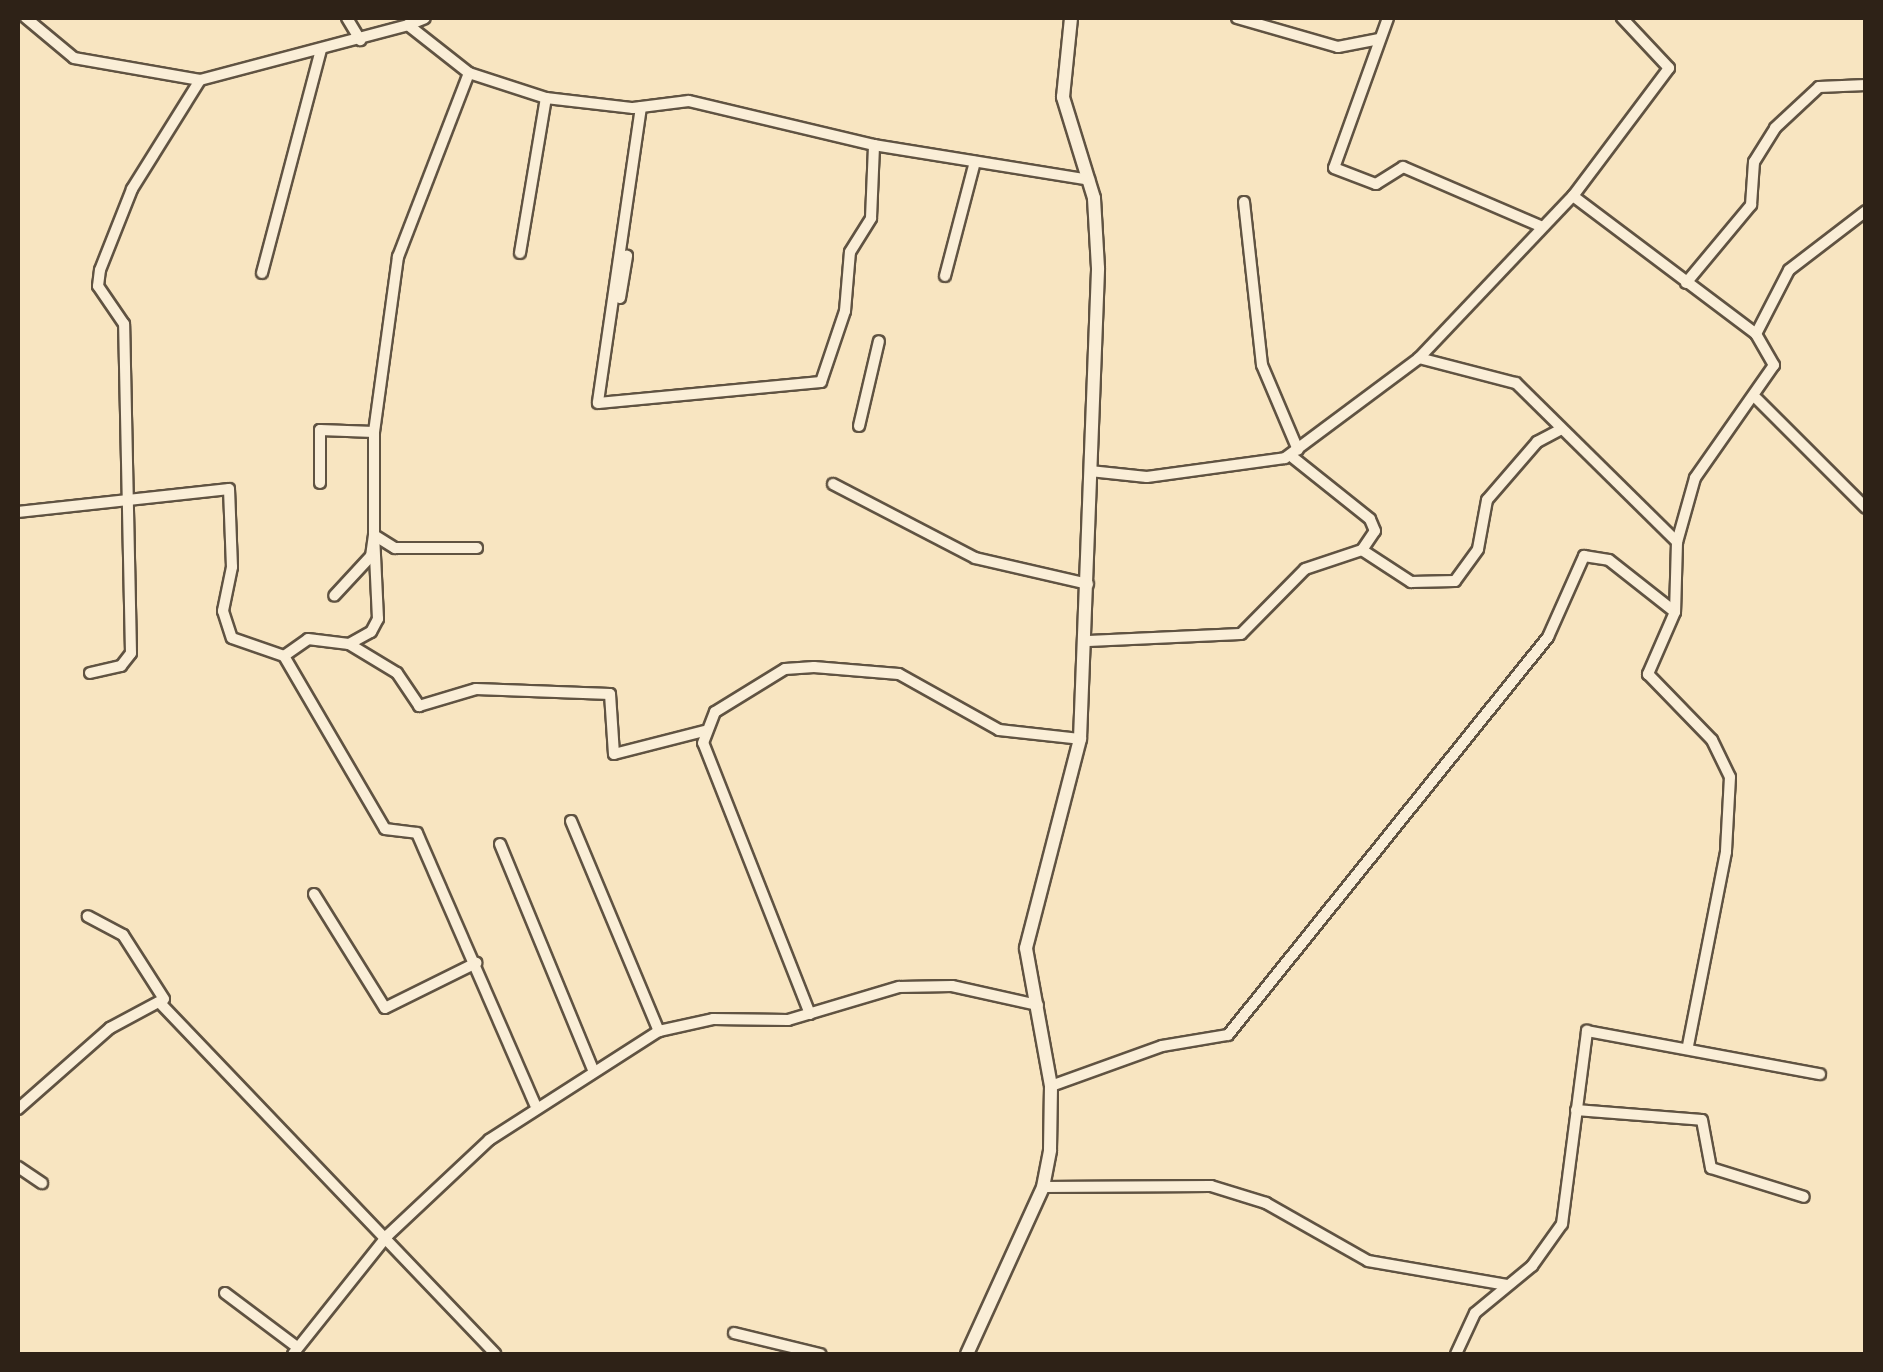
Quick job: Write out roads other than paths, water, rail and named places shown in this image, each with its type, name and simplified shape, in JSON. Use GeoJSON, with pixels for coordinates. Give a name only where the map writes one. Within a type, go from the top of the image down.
{"type":"FeatureCollection","features":[{"type":"Feature","properties":{"kind":"street"},"geometry":{"type":"LineString","coordinates":[[26,18],[74,58],[200,80],[360,40],[425,18]]}},
{"type":"Feature","properties":{"kind":"street"},"geometry":{"type":"LineString","coordinates":[[347,18],[360,40]]}},
{"type":"Feature","properties":{"kind":"street"},"geometry":{"type":"LineString","coordinates":[[967,1354],[1042,1187],[1051,1086],[1027,934],[1080,739],[1088,640],[1098,268],[1089,180],[1063,97],[1072,18]]}},
{"type":"Feature","properties":{"kind":"street"},"geometry":{"type":"LineString","coordinates":[[1241,18],[1338,47],[1380,38]]}},
{"type":"Feature","properties":{"kind":"street"},"geometry":{"type":"LineString","coordinates":[[1388,18],[1334,168],[1376,184],[1403,167],[1542,227]]}},
{"type":"Feature","properties":{"kind":"street"},"geometry":{"type":"LineString","coordinates":[[1090,471],[1148,477],[1294,453],[1419,358],[1572,196],[1669,68],[1622,18]]}},
{"type":"Feature","properties":{"kind":"street"},"geometry":{"type":"LineString","coordinates":[[408,26],[469,72],[546,98],[641,107],[690,101],[874,145],[1089,180]]}},
{"type":"Feature","properties":{"kind":"street"},"geometry":{"type":"LineString","coordinates":[[262,274],[321,50]]}},
{"type":"Feature","properties":{"kind":"street"},"geometry":{"type":"LineString","coordinates":[[349,644],[378,619],[374,432],[398,257],[469,72]]}},
{"type":"Feature","properties":{"kind":"street"},"geometry":{"type":"LineString","coordinates":[[90,674],[121,666],[131,654],[124,324],[98,286],[100,270],[132,190],[200,80]]}},
{"type":"Feature","properties":{"kind":"street"},"geometry":{"type":"LineString","coordinates":[[1686,283],[1751,205],[1754,162],[1775,128],[1829,83],[1866,86]]}},
{"type":"Feature","properties":{"kind":"street"},"geometry":{"type":"LineString","coordinates":[[520,253],[546,98]]}},
{"type":"Feature","properties":{"kind":"street"},"geometry":{"type":"LineString","coordinates":[[641,107],[598,403],[821,382],[845,310],[850,252],[871,218],[874,145]]}},
{"type":"Feature","properties":{"kind":"street"},"geometry":{"type":"LineString","coordinates":[[944,276],[975,162]]}},
{"type":"Feature","properties":{"kind":"street"},"geometry":{"type":"LineString","coordinates":[[1572,196],[1756,334],[1775,372],[1694,478],[1676,542],[1675,612],[1650,683],[1712,740],[1731,791],[1688,1046]]}},
{"type":"Feature","properties":{"kind":"street"},"geometry":{"type":"LineString","coordinates":[[1088,640],[1241,634],[1305,569],[1362,550],[1374,532],[1370,520],[1294,453],[1262,364],[1244,202]]}},
{"type":"Feature","properties":{"kind":"street"},"geometry":{"type":"LineString","coordinates":[[1756,334],[1789,270],[1866,212]]}},
{"type":"Feature","properties":{"kind":"street"},"geometry":{"type":"LineString","coordinates":[[603,346],[627,244]]}},
{"type":"Feature","properties":{"kind":"street"},"geometry":{"type":"LineString","coordinates":[[858,426],[879,341]]}},
{"type":"Feature","properties":{"kind":"street"},"geometry":{"type":"LineString","coordinates":[[1419,358],[1504,376],[1676,542]]}},
{"type":"Feature","properties":{"kind":"street"},"geometry":{"type":"LineString","coordinates":[[1757,399],[1866,508]]}},
{"type":"Feature","properties":{"kind":"street"},"geometry":{"type":"LineString","coordinates":[[320,482],[320,430],[374,432]]}},
{"type":"Feature","properties":{"kind":"street"},"geometry":{"type":"LineString","coordinates":[[1362,550],[1411,582],[1454,581],[1478,549],[1487,500],[1536,442],[1560,430]]}},
{"type":"Feature","properties":{"kind":"street"},"geometry":{"type":"LineString","coordinates":[[833,484],[975,558],[1090,585]]}},
{"type":"Feature","properties":{"kind":"street"},"geometry":{"type":"LineString","coordinates":[[18,512],[229,490],[226,624],[242,645],[284,656],[310,687],[385,829],[417,834],[535,1104]]}},
{"type":"Feature","properties":{"kind":"street"},"geometry":{"type":"LineString","coordinates":[[374,535],[395,548],[477,548]]}},
{"type":"Feature","properties":{"kind":"street"},"geometry":{"type":"LineString","coordinates":[[334,596],[370,556],[374,535]]}},
{"type":"Feature","properties":{"kind":"street"},"geometry":{"type":"LineString","coordinates":[[1051,1086],[1137,1053],[1228,1035],[1548,637],[1584,556],[1610,560],[1675,612]]}},
{"type":"Feature","properties":{"kind":"street"},"geometry":{"type":"LineString","coordinates":[[284,656],[308,640],[349,644],[396,673],[418,706],[476,689],[610,694],[614,754],[704,732],[724,704],[795,666],[899,674],[998,730],[1080,739]]}},
{"type":"Feature","properties":{"kind":"street"},"geometry":{"type":"LineString","coordinates":[[704,732],[810,1014]]}},
{"type":"Feature","properties":{"kind":"street"},"geometry":{"type":"LineString","coordinates":[[571,821],[659,1031]]}},
{"type":"Feature","properties":{"kind":"street"},"geometry":{"type":"LineString","coordinates":[[500,844],[593,1070]]}},
{"type":"Feature","properties":{"kind":"street"},"geometry":{"type":"LineString","coordinates":[[314,894],[386,1008],[476,963]]}},
{"type":"Feature","properties":{"kind":"street"},"geometry":{"type":"LineString","coordinates":[[88,916],[123,935],[161,1004],[496,1354]]}},
{"type":"Feature","properties":{"kind":"street"},"geometry":{"type":"LineString","coordinates":[[225,1293],[295,1351],[388,1235],[535,1104],[659,1031],[810,1014],[871,991],[920,986],[1038,1005]]}},
{"type":"Feature","properties":{"kind":"street"},"geometry":{"type":"LineString","coordinates":[[18,1109],[110,1028],[161,1004]]}},
{"type":"Feature","properties":{"kind":"street"},"geometry":{"type":"LineString","coordinates":[[1456,1354],[1465,1326],[1562,1224],[1591,1029],[1820,1074]]}},
{"type":"Feature","properties":{"kind":"street"},"geometry":{"type":"LineString","coordinates":[[1576,1110],[1702,1120],[1710,1168],[1804,1197]]}},
{"type":"Feature","properties":{"kind":"street"},"geometry":{"type":"LineString","coordinates":[[18,1167],[42,1183]]}},
{"type":"Feature","properties":{"kind":"street"},"geometry":{"type":"LineString","coordinates":[[1042,1187],[1211,1186],[1266,1203],[1368,1261],[1507,1285]]}},
{"type":"Feature","properties":{"kind":"street"},"geometry":{"type":"LineString","coordinates":[[734,1333],[820,1354]]}}]}
